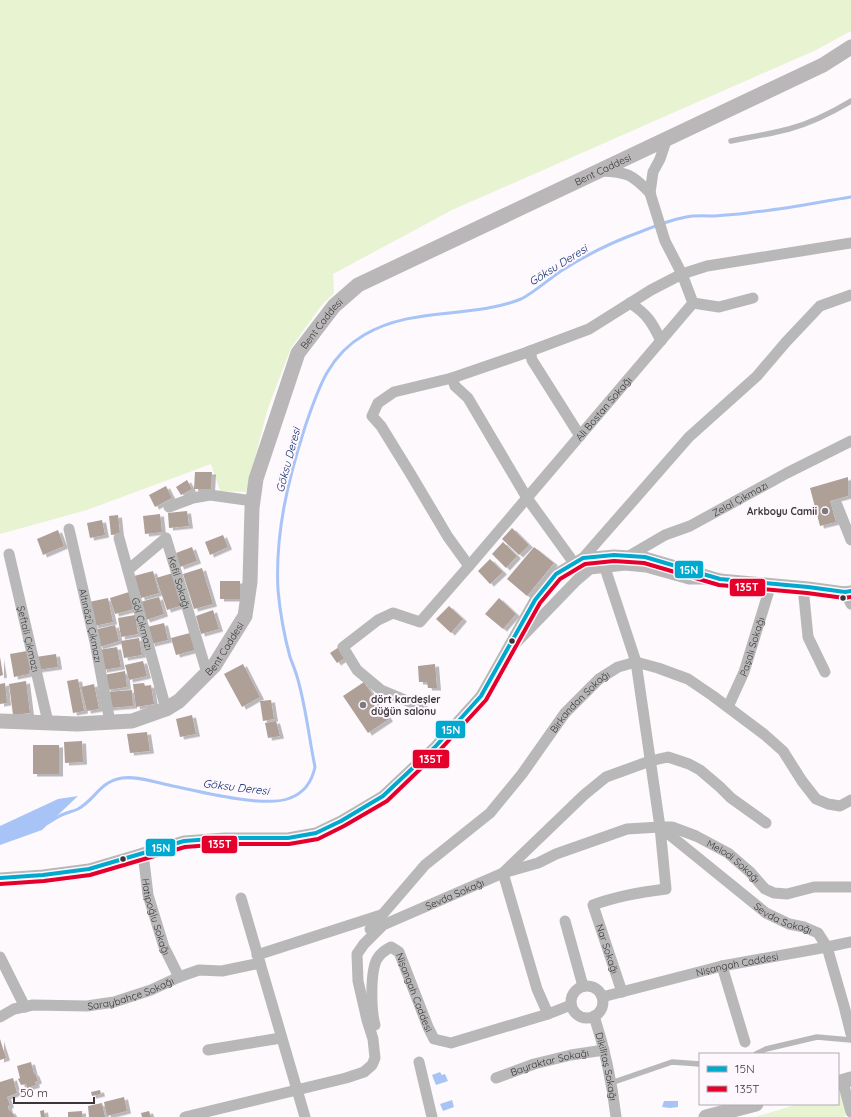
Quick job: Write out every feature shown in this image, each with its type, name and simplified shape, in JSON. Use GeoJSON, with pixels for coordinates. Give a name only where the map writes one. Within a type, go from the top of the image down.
{"type":"FeatureCollection","features":[{"type":"Feature","properties":{"kind":"street","name":"Bent Caddesi"},"geometry":{"type":"LineString","coordinates":[[0,721],[77,724],[132,721],[166,709],[179,701],[214,666],[245,616],[250,582],[253,501],[256,479],[298,353],[334,306],[358,285],[824,65],[851,47]]}},
{"type":"Feature","properties":{"kind":"street"},"geometry":{"type":"LineString","coordinates":[[650,193],[653,172],[660,159],[667,138]]}},
{"type":"Feature","properties":{"kind":"street"},"geometry":{"type":"LineString","coordinates":[[597,171],[627,174],[638,180],[650,193],[666,241],[682,274],[693,303],[719,307],[752,298]]}},
{"type":"Feature","properties":{"kind":"street"},"geometry":{"type":"LineString","coordinates":[[469,566],[448,537],[381,426],[372,416],[378,403],[394,392],[452,378],[589,329],[651,290],[682,274],[707,266],[851,243]]}},
{"type":"Feature","properties":{"kind":"street"},"geometry":{"type":"LineString","coordinates":[[0,878],[43,875],[89,869],[184,841],[225,838],[288,838],[316,833],[341,821],[383,796],[435,747],[481,696],[535,600],[556,574],[579,560],[689,437],[757,376],[820,306],[851,295]]}},
{"type":"Feature","properties":{"kind":"street"},"geometry":{"type":"LineString","coordinates":[[630,303],[639,309],[652,322],[661,341]]}},
{"type":"Feature","properties":{"kind":"street","name":"Ali Bostan Sokağı"},"geometry":{"type":"LineString","coordinates":[[422,707],[382,690],[357,670],[343,647],[378,620],[392,613],[420,622],[693,303]]}},
{"type":"Feature","properties":{"kind":"street"},"geometry":{"type":"LineString","coordinates":[[530,351],[532,360],[580,436]]}},
{"type":"Feature","properties":{"kind":"street"},"geometry":{"type":"LineString","coordinates":[[452,378],[455,386],[468,398],[527,498],[579,560]]}},
{"type":"Feature","properties":{"kind":"street","name":"Zelal Çıkmazı"},"geometry":{"type":"LineString","coordinates":[[629,556],[665,535],[690,526],[787,473],[851,441]]}},
{"type":"Feature","properties":{"kind":"street"},"geometry":{"type":"LineString","coordinates":[[169,507],[193,498],[210,495],[253,501]]}},
{"type":"Feature","properties":{"kind":"street"},"geometry":{"type":"LineString","coordinates":[[837,505],[851,540]]}},
{"type":"Feature","properties":{"kind":"street","name":"Altınözü Çıkmazı"},"geometry":{"type":"LineString","coordinates":[[69,529],[95,642],[110,722]]}},
{"type":"Feature","properties":{"kind":"street","name":"Göl Çıkmazı"},"geometry":{"type":"LineString","coordinates":[[119,538],[166,709]]}},
{"type":"Feature","properties":{"kind":"street","name":"Kefil Sokağı"},"geometry":{"type":"LineString","coordinates":[[128,570],[166,538],[207,673]]}},
{"type":"Feature","properties":{"kind":"street","name":"Şeftali Çıkmazı"},"geometry":{"type":"LineString","coordinates":[[9,554],[48,722]]}},
{"type":"Feature","properties":{"kind":"street"},"geometry":{"type":"LineString","coordinates":[[579,560],[614,555],[646,557],[720,579]]}},
{"type":"Feature","properties":{"kind":"street"},"geometry":{"type":"LineString","coordinates":[[502,658],[577,580],[590,569],[625,565],[646,567],[689,579],[720,579],[848,591],[851,604]]}},
{"type":"Feature","properties":{"kind":"street"},"geometry":{"type":"LineString","coordinates":[[605,568],[636,662],[660,827]]}},
{"type":"Feature","properties":{"kind":"street","name":"Paşalı Sokağı"},"geometry":{"type":"LineString","coordinates":[[728,707],[744,672],[771,584]]}},
{"type":"Feature","properties":{"kind":"street"},"geometry":{"type":"LineString","coordinates":[[803,587],[808,637],[825,672]]}},
{"type":"Feature","properties":{"kind":"street","name":"Birkandan Sokağı"},"geometry":{"type":"LineString","coordinates":[[357,954],[359,941],[425,865],[490,813],[522,774],[564,713],[599,679],[618,666],[636,662],[688,679],[765,735],[783,751],[802,781],[816,799],[828,804],[840,806],[851,800]]}},
{"type":"Feature","properties":{"kind":"street"},"geometry":{"type":"LineString","coordinates":[[548,1014],[537,989],[503,873],[584,795],[606,777],[650,761],[668,758],[689,764],[700,770],[731,798],[766,823]]}},
{"type":"Feature","properties":{"kind":"street","name":"Sevda Sokaḡı"},"geometry":{"type":"LineString","coordinates":[[357,954],[364,944],[383,925],[503,873],[538,863],[556,854],[627,829],[660,827],[766,913],[789,924],[804,927],[818,933],[827,947]]}},
{"type":"Feature","properties":{"kind":"street","name":"Melodi Sokağı"},"geometry":{"type":"LineString","coordinates":[[660,827],[672,827],[696,836],[728,853],[750,872],[765,889],[774,893],[787,894],[814,887],[851,887]]}},
{"type":"Feature","properties":{"kind":"street","name":"Nar Sokağı"},"geometry":{"type":"LineString","coordinates":[[622,992],[593,905],[608,899],[644,891],[666,889],[660,827]]}},
{"type":"Feature","properties":{"kind":"street","name":"Hatipoğlu Sokağı"},"geometry":{"type":"LineString","coordinates":[[143,853],[151,902],[164,946],[179,977]]}},
{"type":"Feature","properties":{"kind":"street"},"geometry":{"type":"LineString","coordinates":[[241,898],[305,1117]]}},
{"type":"Feature","properties":{"kind":"street","name":"Saraybahçe Sokağı"},"geometry":{"type":"LineString","coordinates":[[0,1017],[14,1009],[33,1005],[52,1004],[87,1006],[114,1002],[151,990],[179,977],[199,970],[222,972],[382,914]]}},
{"type":"Feature","properties":{"kind":"street"},"geometry":{"type":"LineString","coordinates":[[565,921],[583,986]]}},
{"type":"Feature","properties":{"kind":"street","name":"Nişangah Caddesi"},"geometry":{"type":"LineString","coordinates":[[602,997],[722,966],[851,942]]}},
{"type":"Feature","properties":{"kind":"street","name":"Nişangah Caddesi"},"geometry":{"type":"LineString","coordinates":[[375,1056],[378,1041],[373,1019],[372,998],[374,972],[377,960],[385,950],[391,947],[399,952],[434,1039],[451,1043],[548,1014],[571,1005]]}},
{"type":"Feature","properties":{"kind":"street"},"geometry":{"type":"LineString","coordinates":[[827,947],[848,1005],[851,1034]]}},
{"type":"Feature","properties":{"kind":"street"},"geometry":{"type":"LineString","coordinates":[[185,1117],[346,1078],[364,1072],[372,1065],[375,1056],[373,1039],[358,981],[357,954]]}},
{"type":"Feature","properties":{"kind":"street"},"geometry":{"type":"LineString","coordinates":[[0,957],[24,1007]]}},
{"type":"Feature","properties":{"kind":"street"},"geometry":{"type":"LineString","coordinates":[[722,966],[745,1042]]}},
{"type":"Feature","properties":{"kind":"street"},"geometry":{"type":"LineString","coordinates":[[589,985],[596,988],[602,997],[602,1006],[598,1012],[594,1016],[588,1018],[576,1014],[571,1005],[573,993],[583,986],[589,985]]}},
{"type":"Feature","properties":{"kind":"street","name":"Dikilitaş Sokağı"},"geometry":{"type":"LineString","coordinates":[[594,1016],[604,1050],[616,1117]]}},
{"type":"Feature","properties":{"kind":"street"},"geometry":{"type":"LineString","coordinates":[[208,1050],[281,1038]]}},
{"type":"Feature","properties":{"kind":"street","name":"Bayraktar Sokağı"},"geometry":{"type":"LineString","coordinates":[[496,1078],[541,1062],[571,1055],[604,1050]]}},
{"type":"Feature","properties":{"kind":"street"},"geometry":{"type":"LineString","coordinates":[[419,1062],[432,1117]]}},
{"type":"Feature","properties":{"kind":"street"},"geometry":{"type":"LineString","coordinates":[[844,1081],[851,1112]]}},
{"type":"Feature","properties":{"kind":"street"},"geometry":{"type":"LineString","coordinates":[[706,1117],[752,1105]]}},
{"type":"Feature","properties":{"kind":"lane"},"geometry":{"type":"LineString","coordinates":[[731,141],[800,125],[826,115],[850,101]]}},
{"type":"Feature","properties":{"kind":"lane"},"geometry":{"type":"LineString","coordinates":[[758,1053],[766,1048],[817,1037],[851,1040]]}},
{"type":"Feature","properties":{"kind":"lane"},"geometry":{"type":"LineString","coordinates":[[611,1083],[672,1062],[699,1064]]}},
{"type":"Feature","properties":{"kind":"green space"},"geometry":{"type":"Polygon","coordinates":[[[0,0],[851,0],[851,31],[816,50],[452,210],[333,274],[334,293],[321,306],[291,348],[268,408],[246,492],[220,491],[211,464],[87,510],[0,534],[0,0]]]}},
{"type":"Feature","properties":{"kind":"green space"},"geometry":{"type":"Polygon","coordinates":[[[847,1089],[845,1117],[755,1117],[795,1105],[839,1105],[839,1092],[847,1089]]]}},
{"type":"Feature","properties":{"kind":"water"},"geometry":{"type":"Polygon","coordinates":[[[78,796],[42,830],[0,845],[0,826],[58,799],[78,796]]]}},
{"type":"Feature","properties":{"kind":"water"},"geometry":{"type":"Polygon","coordinates":[[[440,1072],[442,1075],[445,1074],[448,1081],[436,1085],[432,1075],[440,1072]]]}},
{"type":"Feature","properties":{"kind":"water"},"geometry":{"type":"Polygon","coordinates":[[[452,1100],[454,1107],[443,1111],[440,1104],[452,1100]]]}},
{"type":"Feature","properties":{"kind":"water"},"geometry":{"type":"Polygon","coordinates":[[[664,1101],[678,1101],[678,1107],[662,1107],[664,1101]]]}},
{"type":"Feature","properties":{"kind":"building"},"geometry":{"type":"Polygon","coordinates":[[[195,472],[212,472],[211,489],[194,489],[195,472]]]}},
{"type":"Feature","properties":{"kind":"building","name":"Arkboyu Camii"},"geometry":{"type":"Polygon","coordinates":[[[848,477],[848,496],[830,501],[836,522],[820,526],[810,488],[848,477]]]}},
{"type":"Feature","properties":{"kind":"building"},"geometry":{"type":"Polygon","coordinates":[[[187,480],[192,489],[181,495],[176,487],[187,480]]]}},
{"type":"Feature","properties":{"kind":"building"},"geometry":{"type":"Polygon","coordinates":[[[166,486],[172,498],[155,507],[149,495],[166,486]]]}},
{"type":"Feature","properties":{"kind":"building"},"geometry":{"type":"Polygon","coordinates":[[[187,511],[189,526],[169,528],[168,513],[187,511]]]}},
{"type":"Feature","properties":{"kind":"building"},"geometry":{"type":"Polygon","coordinates":[[[160,514],[162,532],[145,534],[143,516],[160,514]]]}},
{"type":"Feature","properties":{"kind":"building"},"geometry":{"type":"Polygon","coordinates":[[[118,515],[120,534],[111,535],[109,516],[118,515]]]}},
{"type":"Feature","properties":{"kind":"building"},"geometry":{"type":"Polygon","coordinates":[[[102,520],[105,535],[90,538],[87,523],[102,520]]]}},
{"type":"Feature","properties":{"kind":"building"},"geometry":{"type":"Polygon","coordinates":[[[512,528],[529,545],[519,555],[502,539],[512,528]]]}},
{"type":"Feature","properties":{"kind":"building"},"geometry":{"type":"Polygon","coordinates":[[[58,530],[64,546],[43,555],[37,539],[58,530]]]}},
{"type":"Feature","properties":{"kind":"building"},"geometry":{"type":"Polygon","coordinates":[[[223,535],[228,547],[210,555],[205,542],[223,535]]]}},
{"type":"Feature","properties":{"kind":"building"},"geometry":{"type":"Polygon","coordinates":[[[503,542],[517,556],[506,568],[492,554],[503,542]]]}},
{"type":"Feature","properties":{"kind":"building"},"geometry":{"type":"Polygon","coordinates":[[[192,547],[197,561],[180,567],[176,553],[192,547]]]}},
{"type":"Feature","properties":{"kind":"building"},"geometry":{"type":"Polygon","coordinates":[[[534,547],[554,563],[527,596],[507,579],[534,547]]]}},
{"type":"Feature","properties":{"kind":"building"},"geometry":{"type":"Polygon","coordinates":[[[490,559],[503,572],[490,584],[478,571],[490,559]]]}},
{"type":"Feature","properties":{"kind":"building"},"geometry":{"type":"Polygon","coordinates":[[[202,568],[213,604],[194,609],[183,574],[202,568]]]}},
{"type":"Feature","properties":{"kind":"building"},"geometry":{"type":"Polygon","coordinates":[[[153,571],[159,593],[141,598],[134,576],[153,571]]]}},
{"type":"Feature","properties":{"kind":"building"},"geometry":{"type":"Polygon","coordinates":[[[173,573],[183,605],[167,610],[156,578],[173,573]]]}},
{"type":"Feature","properties":{"kind":"building"},"geometry":{"type":"Polygon","coordinates":[[[220,581],[240,581],[240,599],[220,599],[220,581]]]}},
{"type":"Feature","properties":{"kind":"building"},"geometry":{"type":"Polygon","coordinates":[[[129,592],[134,609],[115,614],[110,598],[129,592]]]}},
{"type":"Feature","properties":{"kind":"building"},"geometry":{"type":"Polygon","coordinates":[[[159,597],[164,614],[146,620],[140,602],[159,597]]]}},
{"type":"Feature","properties":{"kind":"building"},"geometry":{"type":"Polygon","coordinates":[[[108,598],[113,622],[94,626],[89,602],[108,598]]]}},
{"type":"Feature","properties":{"kind":"building"},"geometry":{"type":"Polygon","coordinates":[[[499,598],[516,614],[503,629],[485,614],[499,598]]]}},
{"type":"Feature","properties":{"kind":"building"},"geometry":{"type":"Polygon","coordinates":[[[449,606],[463,619],[451,633],[436,619],[449,606]]]}},
{"type":"Feature","properties":{"kind":"building"},"geometry":{"type":"Polygon","coordinates":[[[213,610],[219,629],[201,634],[196,616],[213,610]]]}},
{"type":"Feature","properties":{"kind":"building"},"geometry":{"type":"Polygon","coordinates":[[[135,615],[138,634],[121,637],[118,618],[135,615]]]}},
{"type":"Feature","properties":{"kind":"building"},"geometry":{"type":"Polygon","coordinates":[[[164,623],[168,640],[151,644],[147,627],[164,623]]]}},
{"type":"Feature","properties":{"kind":"building"},"geometry":{"type":"Polygon","coordinates":[[[115,625],[119,641],[99,647],[94,630],[115,625]]]}},
{"type":"Feature","properties":{"kind":"building"},"geometry":{"type":"Polygon","coordinates":[[[190,633],[195,650],[176,655],[171,638],[190,633]]]}},
{"type":"Feature","properties":{"kind":"building"},"geometry":{"type":"Polygon","coordinates":[[[139,638],[142,655],[124,658],[121,641],[139,638]]]}},
{"type":"Feature","properties":{"kind":"building"},"geometry":{"type":"Polygon","coordinates":[[[117,647],[121,667],[103,670],[99,650],[117,647]]]}},
{"type":"Feature","properties":{"kind":"building"},"geometry":{"type":"Polygon","coordinates":[[[339,647],[346,657],[337,663],[330,653],[339,647]]]}},
{"type":"Feature","properties":{"kind":"building"},"geometry":{"type":"Polygon","coordinates":[[[27,651],[31,670],[29,670],[29,674],[14,677],[10,654],[27,651]]]}},
{"type":"Feature","properties":{"kind":"building"},"geometry":{"type":"Polygon","coordinates":[[[56,654],[58,667],[37,670],[36,657],[56,654]]]}},
{"type":"Feature","properties":{"kind":"building"},"geometry":{"type":"Polygon","coordinates":[[[0,657],[3,675],[0,676],[0,657]]]}},
{"type":"Feature","properties":{"kind":"building"},"geometry":{"type":"Polygon","coordinates":[[[143,661],[147,676],[129,680],[125,665],[143,661]]]}},
{"type":"Feature","properties":{"kind":"building"},"geometry":{"type":"Polygon","coordinates":[[[243,664],[260,697],[242,707],[224,674],[243,664]]]}},
{"type":"Feature","properties":{"kind":"building"},"geometry":{"type":"Polygon","coordinates":[[[435,664],[437,688],[428,688],[427,682],[419,682],[418,666],[435,664]]]}},
{"type":"Feature","properties":{"kind":"building"},"geometry":{"type":"Polygon","coordinates":[[[125,671],[127,687],[107,690],[104,675],[125,671]]]}},
{"type":"Feature","properties":{"kind":"building"},"geometry":{"type":"Polygon","coordinates":[[[78,679],[84,711],[73,713],[67,681],[78,679]]]}},
{"type":"Feature","properties":{"kind":"building"},"geometry":{"type":"Polygon","coordinates":[[[26,681],[30,713],[13,715],[9,684],[26,681]]]}},
{"type":"Feature","properties":{"kind":"building"},"geometry":{"type":"Polygon","coordinates":[[[364,682],[389,719],[368,733],[343,696],[364,682]]]}},
{"type":"Feature","properties":{"kind":"building"},"geometry":{"type":"Polygon","coordinates":[[[5,683],[7,703],[0,704],[0,684],[5,683]]]}},
{"type":"Feature","properties":{"kind":"building"},"geometry":{"type":"Polygon","coordinates":[[[144,683],[145,686],[151,685],[154,704],[136,707],[133,684],[144,683]]]}},
{"type":"Feature","properties":{"kind":"building"},"geometry":{"type":"Polygon","coordinates":[[[94,684],[99,709],[87,711],[81,687],[94,684]]]}},
{"type":"Feature","properties":{"kind":"building"},"geometry":{"type":"Polygon","coordinates":[[[132,690],[133,706],[109,708],[108,692],[132,690]]]}},
{"type":"Feature","properties":{"kind":"building"},"geometry":{"type":"Polygon","coordinates":[[[271,700],[274,719],[263,721],[260,701],[271,700]]]}},
{"type":"Feature","properties":{"kind":"building"},"geometry":{"type":"Polygon","coordinates":[[[192,715],[196,734],[180,737],[176,719],[192,715]]]}},
{"type":"Feature","properties":{"kind":"building"},"geometry":{"type":"Polygon","coordinates":[[[276,721],[280,736],[268,738],[265,723],[276,721]]]}},
{"type":"Feature","properties":{"kind":"building"},"geometry":{"type":"Polygon","coordinates":[[[147,732],[150,751],[130,753],[127,734],[147,732]]]}},
{"type":"Feature","properties":{"kind":"building"},"geometry":{"type":"Polygon","coordinates":[[[82,741],[83,762],[65,763],[64,742],[82,741]]]}},
{"type":"Feature","properties":{"kind":"building"},"geometry":{"type":"Polygon","coordinates":[[[33,745],[59,745],[59,774],[33,774],[33,745]]]}},
{"type":"Feature","properties":{"kind":"building"},"geometry":{"type":"Polygon","coordinates":[[[0,1039],[6,1058],[0,1060],[0,1039]]]}},
{"type":"Feature","properties":{"kind":"building"},"geometry":{"type":"Polygon","coordinates":[[[31,1062],[34,1074],[35,1073],[38,1081],[35,1082],[36,1085],[27,1088],[26,1084],[21,1085],[18,1079],[20,1078],[17,1066],[31,1062]]]}},
{"type":"Feature","properties":{"kind":"building"},"geometry":{"type":"Polygon","coordinates":[[[13,1078],[17,1093],[7,1097],[10,1105],[8,1106],[9,1111],[11,1111],[15,1117],[0,1117],[0,1082],[13,1078]]]}},
{"type":"Feature","properties":{"kind":"building"},"geometry":{"type":"Polygon","coordinates":[[[100,1090],[101,1094],[92,1096],[91,1092],[100,1090]]]}},
{"type":"Feature","properties":{"kind":"building"},"geometry":{"type":"Polygon","coordinates":[[[124,1097],[127,1111],[107,1116],[104,1102],[124,1097]]]}},
{"type":"Feature","properties":{"kind":"building"},"geometry":{"type":"Polygon","coordinates":[[[102,1103],[105,1117],[89,1117],[88,1106],[102,1103]]]}},
{"type":"Feature","properties":{"kind":"building"},"geometry":{"type":"Polygon","coordinates":[[[44,1110],[45,1117],[41,1117],[40,1111],[44,1110]]]}},
{"type":"Feature","properties":{"kind":"building"},"geometry":{"type":"Polygon","coordinates":[[[82,1111],[82,1117],[68,1117],[68,1112],[82,1111]]]}},
{"type":"Feature","properties":{"kind":"building"},"geometry":{"type":"Polygon","coordinates":[[[149,1111],[151,1117],[142,1117],[141,1113],[149,1111]]]}},
{"type":"Feature","properties":{"kind":"waterway","name":"Göksu Deresi"},"geometry":{"type":"LineString","coordinates":[[48,823],[60,816],[78,809],[108,783],[122,778],[138,778],[228,797],[264,801],[279,801],[290,798],[295,796],[307,786],[315,767],[303,701],[290,657],[281,615],[278,590],[281,527],[293,467],[320,387],[333,363],[352,343],[364,335],[383,326],[402,320],[422,316],[482,309],[521,299],[561,271],[590,254],[619,240],[674,220],[693,216],[715,216],[766,211],[851,197]]}},
{"type":"Feature","properties":{"kind":"transit line","name":"15N"},"geometry":{"type":"LineString","coordinates":[[0,878],[43,875],[89,869],[184,841],[225,838],[288,838],[316,833],[341,821],[383,796],[435,747],[481,696],[535,600],[556,574],[583,558],[614,555],[645,557],[720,579],[845,592],[851,591]]}},
{"type":"Feature","properties":{"kind":"transit line","name":"135T"},"geometry":{"type":"LineString","coordinates":[[0,884],[44,881],[90,875],[185,847],[225,844],[289,844],[318,839],[344,826],[387,801],[439,751],[486,700],[540,603],[560,579],[585,564],[614,561],[644,563],[719,585],[844,598],[851,597]]}},
{"type":"Feature","properties":{"kind":"place","name":"Arkboyu Camii"},"geometry":{"type":"Point","coordinates":[825,511]}},
{"type":"Feature","properties":{"kind":"place","name":"dört kardeşler düğün salonu"},"geometry":{"type":"Point","coordinates":[363,705]}}]}
